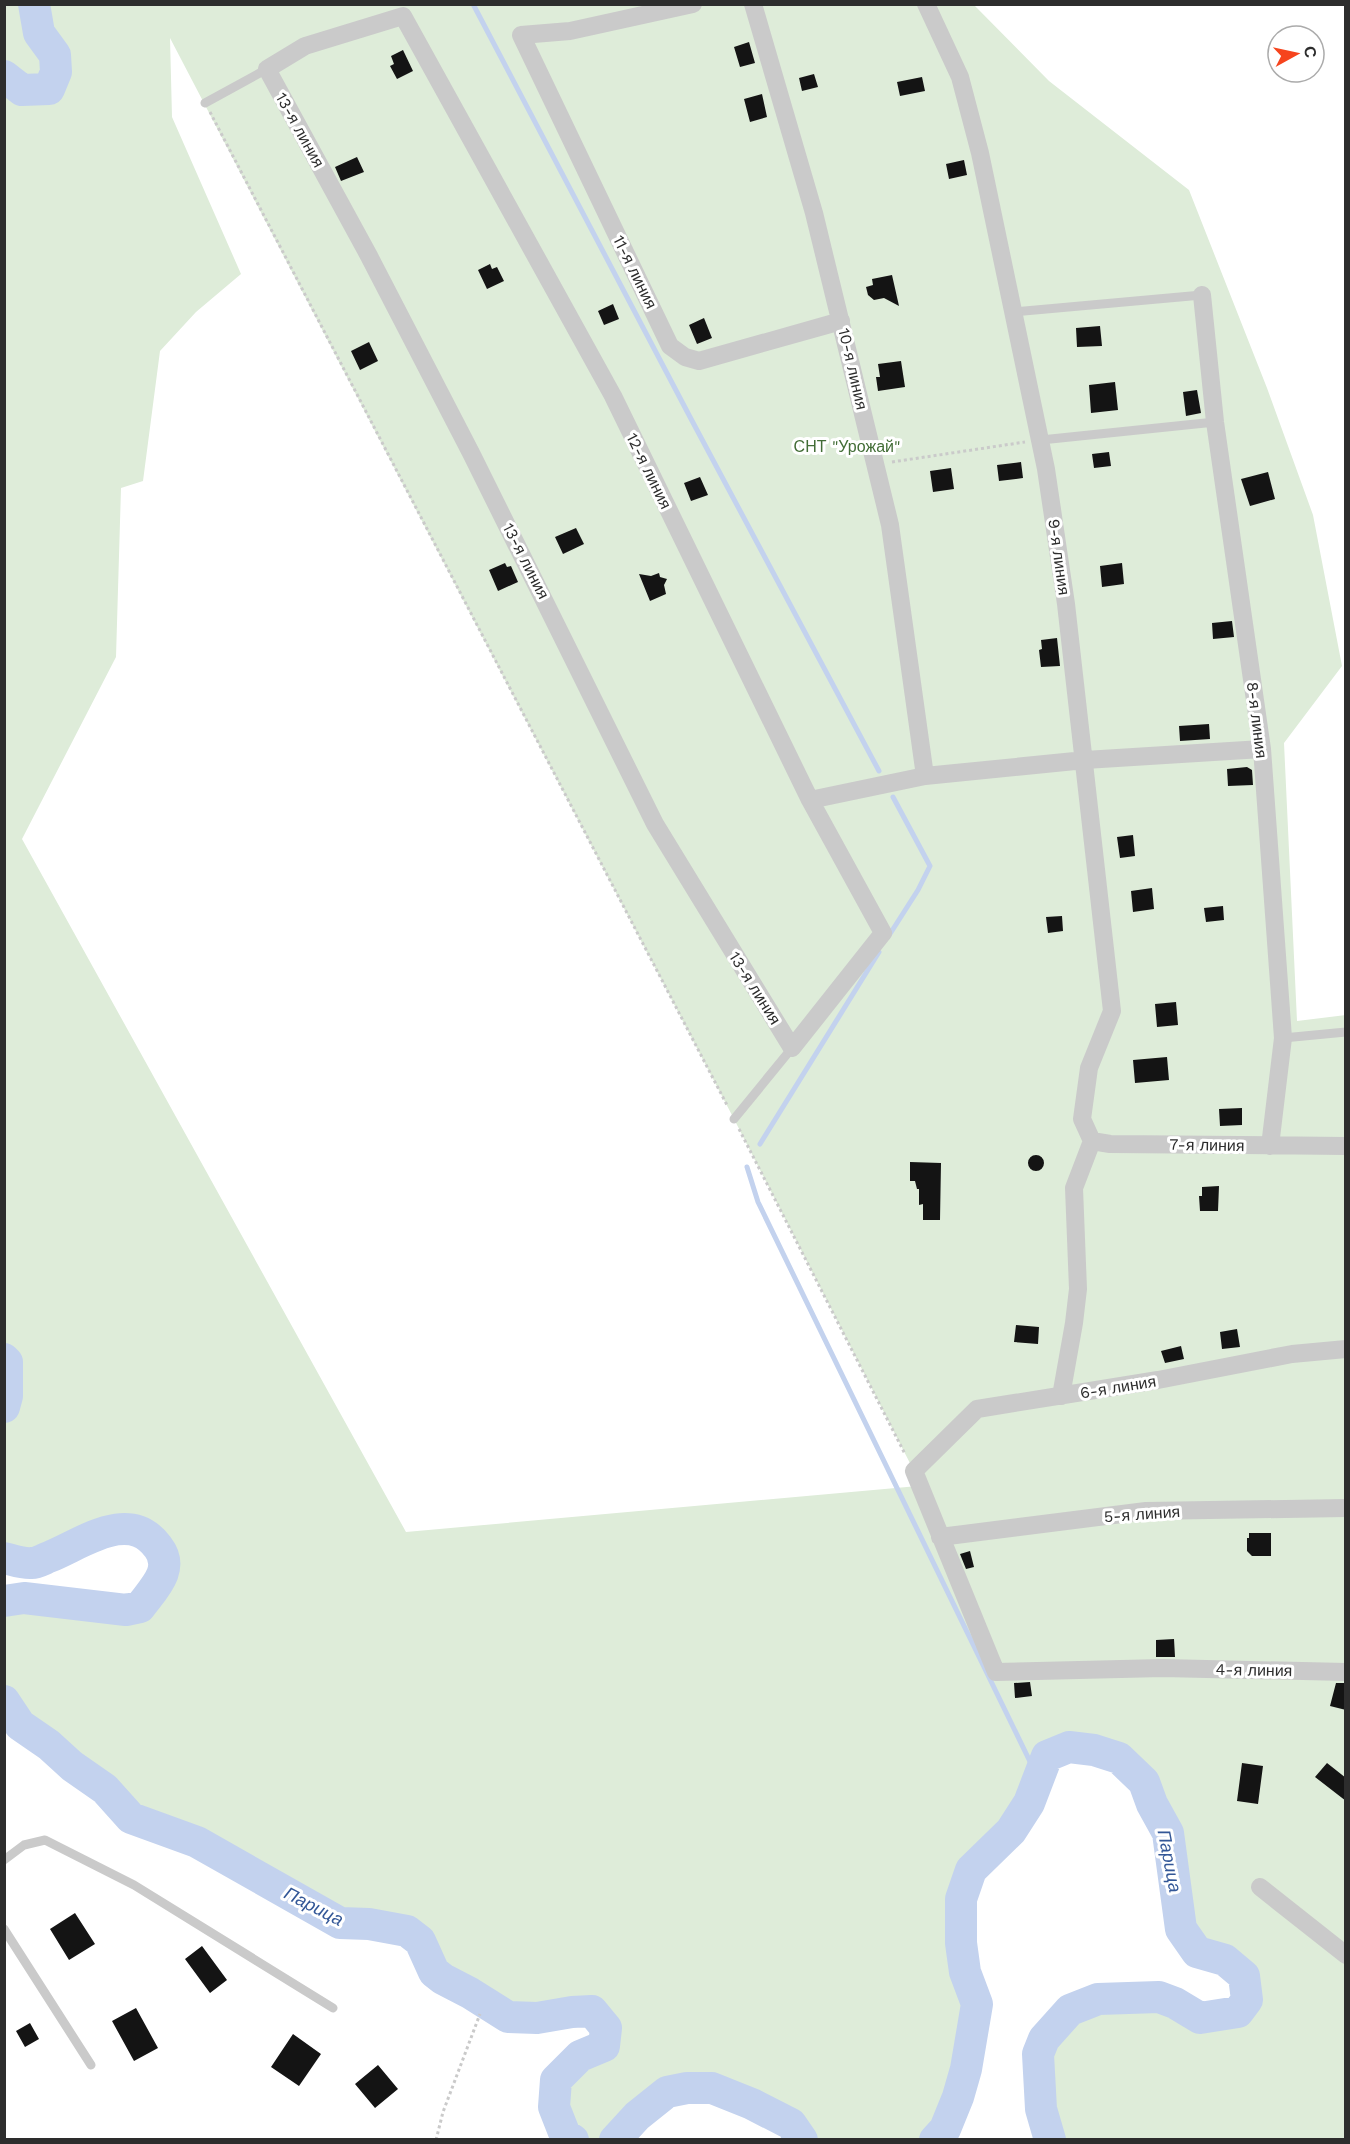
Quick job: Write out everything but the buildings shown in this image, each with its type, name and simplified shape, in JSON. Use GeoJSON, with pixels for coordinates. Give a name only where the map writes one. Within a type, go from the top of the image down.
{"type":"FeatureCollection","features":[{"type":"Feature","properties":{"kind":"street","name":"11-я линия"},"geometry":{"type":"LineString","coordinates":[[693,4],[570,31],[521,35],[670,345],[685,357],[699,361],[841,321]]}},
{"type":"Feature","properties":{"kind":"street","name":"10-я линия"},"geometry":{"type":"LineString","coordinates":[[753,4],[814,213],[890,525],[925,776]]}},
{"type":"Feature","properties":{"kind":"street","name":"9-я линия"},"geometry":{"type":"LineString","coordinates":[[926,4],[960,77],[980,153],[1041,440],[1066,604],[1112,1011],[1089,1068],[1082,1119],[1092,1141]]}},
{"type":"Feature","properties":{"kind":"street","name":"12-я линия"},"geometry":{"type":"LineString","coordinates":[[267,69],[305,46],[403,16],[613,396],[810,800],[883,933]]}},
{"type":"Feature","properties":{"kind":"street","name":"13-я линия"},"geometry":{"type":"LineString","coordinates":[[267,69],[369,256],[466,442],[655,824],[792,1048],[883,933]]}},
{"type":"Feature","properties":{"kind":"street","name":"8-я линия"},"geometry":{"type":"LineString","coordinates":[[1202,295],[1215,422],[1262,749],[1283,1038],[1270,1146]]}},
{"type":"Feature","properties":{"kind":"street"},"geometry":{"type":"LineString","coordinates":[[810,800],[925,776],[1085,759],[1262,749]]}},
{"type":"Feature","properties":{"kind":"street"},"geometry":{"type":"LineString","coordinates":[[1061,1396],[1078,1289],[1074,1188],[1092,1141]]}},
{"type":"Feature","properties":{"kind":"street","name":"7-я линия"},"geometry":{"type":"LineString","coordinates":[[1092,1141],[1110,1144],[1346,1146]]}},
{"type":"Feature","properties":{"kind":"street","name":"6-я линия"},"geometry":{"type":"LineString","coordinates":[[914,1471],[977,1409],[1158,1380],[1292,1353],[1346,1349]]}},
{"type":"Feature","properties":{"kind":"street"},"geometry":{"type":"LineString","coordinates":[[914,1471],[940,1537]]}},
{"type":"Feature","properties":{"kind":"street","name":"5-я линия"},"geometry":{"type":"LineString","coordinates":[[940,1537],[1146,1511],[1346,1508]]}},
{"type":"Feature","properties":{"kind":"street","name":"4-я линия"},"geometry":{"type":"LineString","coordinates":[[940,1537],[996,1672],[1162,1668],[1346,1672]]}},
{"type":"Feature","properties":{"kind":"street"},"geometry":{"type":"LineString","coordinates":[[1260,1887],[1346,1955]]}},
{"type":"Feature","properties":{"kind":"lane"},"geometry":{"type":"LineString","coordinates":[[205,103],[267,69]]}},
{"type":"Feature","properties":{"kind":"lane"},"geometry":{"type":"LineString","coordinates":[[1014,312],[1202,295]]}},
{"type":"Feature","properties":{"kind":"lane"},"geometry":{"type":"LineString","coordinates":[[1041,440],[1215,422]]}},
{"type":"Feature","properties":{"kind":"lane"},"geometry":{"type":"LineString","coordinates":[[1283,1038],[1346,1032]]}},
{"type":"Feature","properties":{"kind":"lane"},"geometry":{"type":"LineString","coordinates":[[734,1119],[792,1048]]}},
{"type":"Feature","properties":{"kind":"lane"},"geometry":{"type":"LineString","coordinates":[[4,1860],[24,1845],[45,1840],[134,1885],[333,2008]]}},
{"type":"Feature","properties":{"kind":"lane"},"geometry":{"type":"LineString","coordinates":[[4,1929],[91,2065]]}},
{"type":"Feature","properties":{"kind":"path"},"geometry":{"type":"LineString","coordinates":[[205,103],[734,1119],[914,1471]]}},
{"type":"Feature","properties":{"kind":"path"},"geometry":{"type":"LineString","coordinates":[[875,463],[1041,440]]}},
{"type":"Feature","properties":{"kind":"path"},"geometry":{"type":"LineString","coordinates":[[436,2139],[443,2112],[480,2014]]}},
{"type":"Feature","properties":{"kind":"green space","name":"СНТ \"Урожай\""},"geometry":{"type":"Polygon","coordinates":[[[5,5],[974,5],[1049,81],[1189,190],[1267,388],[1313,515],[1342,666],[1284,743],[1297,1021],[1346,1015],[1345,2139],[1050,2139],[1041,2109],[1038,2054],[1044,2039],[1070,2010],[1098,1999],[1159,1997],[1175,2003],[1200,2018],[1238,2012],[1247,2000],[1243,1976],[1225,1960],[1197,1952],[1181,1929],[1168,1833],[1144,1782],[1119,1758],[1094,1750],[1069,1747],[1047,1756],[1029,1803],[1011,1831],[971,1870],[961,1899],[961,1943],[965,1972],[977,2004],[966,2069],[958,2097],[945,2129],[935,2139],[802,2139],[791,2124],[752,2104],[712,2088],[687,2088],[667,2092],[637,2116],[615,2139],[573,2140],[565,2135],[554,2107],[556,2080],[580,2056],[604,2046],[606,2028],[592,2012],[572,2012],[537,2018],[508,2017],[434,1972],[420,1941],[407,1931],[369,1924],[340,1923],[197,1842],[131,1818],[105,1789],[5,1723],[5,1601],[24,1598],[126,1610],[140,1606],[156,1585],[166,1565],[165,1555],[155,1542],[136,1530],[119,1529],[90,1536],[57,1554],[33,1563],[5,1558],[5,5]],[[170,38],[172,117],[241,274],[196,312],[160,351],[143,481],[121,488],[116,657],[22,839],[406,1532],[918,1486],[914,1471],[734,1119],[170,38]]]}},
{"type":"Feature","properties":{"kind":"waterway","name":"Парица"},"geometry":{"type":"LineString","coordinates":[[4,76],[22,90],[49,89],[56,72],[55,55],[39,33],[34,4]]}},
{"type":"Feature","properties":{"kind":"waterway"},"geometry":{"type":"LineString","coordinates":[[473,4],[879,771]]}},
{"type":"Feature","properties":{"kind":"waterway"},"geometry":{"type":"LineString","coordinates":[[888,937],[918,890],[930,866],[893,797]]}},
{"type":"Feature","properties":{"kind":"waterway"},"geometry":{"type":"LineString","coordinates":[[760,1144],[879,952]]}},
{"type":"Feature","properties":{"kind":"waterway"},"geometry":{"type":"LineString","coordinates":[[747,1167],[758,1202],[1038,1778]]}},
{"type":"Feature","properties":{"kind":"waterway","name":"Парица"},"geometry":{"type":"LineString","coordinates":[[4,1359],[7,1362],[7,1396],[4,1407]]}},
{"type":"Feature","properties":{"kind":"waterway","name":"Парица"},"geometry":{"type":"LineString","coordinates":[[4,1558],[25,1563],[36,1562],[105,1532],[119,1529],[133,1530],[146,1535],[158,1547],[163,1555],[164,1563],[161,1578],[140,1607],[126,1610],[24,1598],[4,1601]]}},
{"type":"Feature","properties":{"kind":"waterway","name":"Парица"},"geometry":{"type":"LineString","coordinates":[[4,1701],[20,1725],[105,1789],[131,1818],[197,1842],[340,1923],[369,1924],[407,1931],[420,1941],[434,1972],[508,2017],[537,2018],[592,2011],[606,2028],[604,2046],[580,2056],[556,2080],[554,2107],[565,2135],[573,2140]]}},
{"type":"Feature","properties":{"kind":"waterway","name":"Парица"},"geometry":{"type":"LineString","coordinates":[[935,2140],[945,2129],[958,2097],[966,2069],[977,2004],[965,1972],[961,1943],[961,1899],[971,1870],[1011,1831],[1029,1803],[1047,1756],[1069,1747],[1094,1750],[1119,1758],[1144,1782],[1152,1804],[1168,1833],[1181,1929],[1197,1952],[1225,1960],[1244,1976],[1247,2000],[1238,2012],[1200,2018],[1175,2003],[1159,1997],[1098,1999],[1070,2010],[1044,2039],[1038,2054],[1041,2109],[1050,2140]]}},
{"type":"Feature","properties":{"kind":"waterway","name":"Парица"},"geometry":{"type":"LineString","coordinates":[[615,2140],[637,2116],[667,2092],[687,2088],[712,2088],[752,2104],[791,2124],[802,2140]]}}]}
